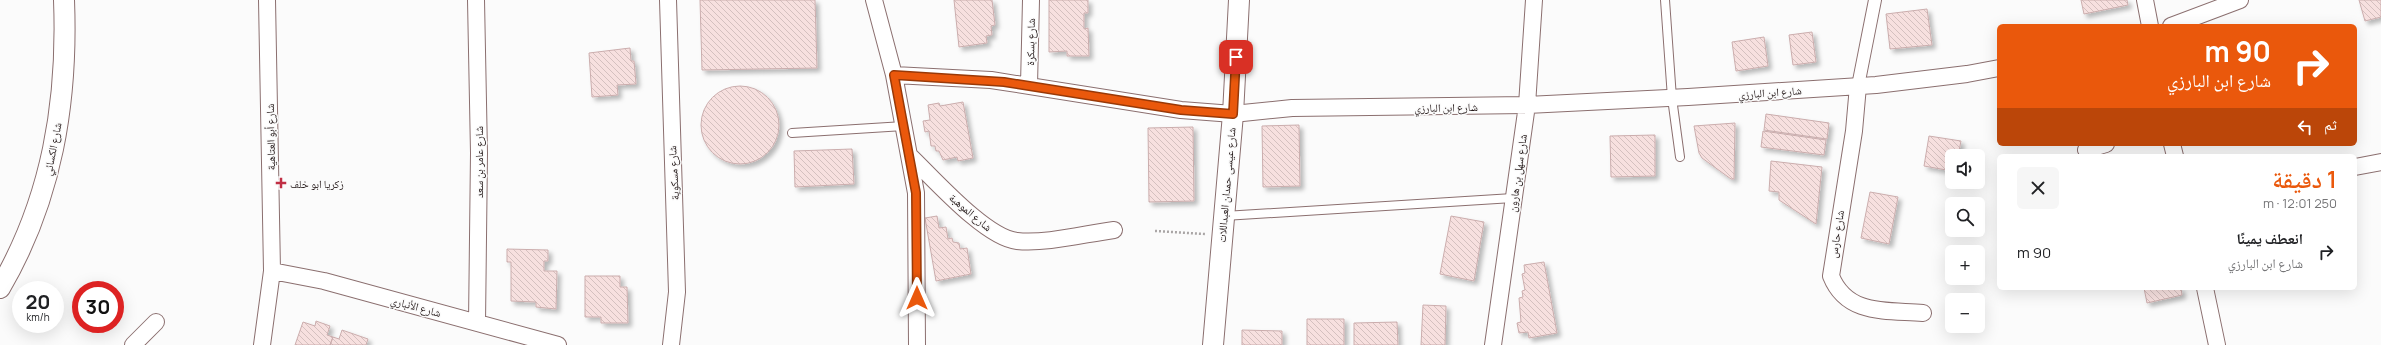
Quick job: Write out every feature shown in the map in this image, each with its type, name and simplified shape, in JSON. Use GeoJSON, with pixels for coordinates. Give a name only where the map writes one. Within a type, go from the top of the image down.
{"type":"FeatureCollection","features":[{"type":"Feature","properties":{"kind":"street","name":"شارع الكسائي"},"geometry":{"type":"LineString","coordinates":[[0,286],[27,237],[50,166],[63,67],[64,0]]}},
{"type":"Feature","properties":{"kind":"street","name":"شارع أبو العتاهية"},"geometry":{"type":"LineString","coordinates":[[262,345],[272,271],[267,0]]}},
{"type":"Feature","properties":{"kind":"street","name":"شارع عامر بن سعد"},"geometry":{"type":"LineString","coordinates":[[476,0],[479,152],[478,323]]}},
{"type":"Feature","properties":{"kind":"street","name":"شارع مسكوية"},"geometry":{"type":"LineString","coordinates":[[668,0],[678,292],[671,345]]}},
{"type":"Feature","properties":{"kind":"street"},"geometry":{"type":"LineString","coordinates":[[874,0],[894,75],[910,157],[918,213],[917,345]]}},
{"type":"Feature","properties":{"kind":"street","name":"شارع بسكرة"},"geometry":{"type":"LineString","coordinates":[[1028,84],[1030,0]]}},
{"type":"Feature","properties":{"kind":"street","name":"شارع عيسى حمدان العبداللات"},"geometry":{"type":"LineString","coordinates":[[1213,345],[1222,226],[1233,114],[1239,0]]}},
{"type":"Feature","properties":{"kind":"street","name":"شارع سهل بن هارون"},"geometry":{"type":"LineString","coordinates":[[1493,345],[1527,106],[1534,0]]}},
{"type":"Feature","properties":{"kind":"street"},"geometry":{"type":"LineString","coordinates":[[1858,86],[1875,0]]}},
{"type":"Feature","properties":{"kind":"street"},"geometry":{"type":"LineString","coordinates":[[2145,0],[2150,24]]}},
{"type":"Feature","properties":{"kind":"street"},"geometry":{"type":"LineString","coordinates":[[2176,24],[2240,0]]}},
{"type":"Feature","properties":{"kind":"street","name":"شارع ابن البارزي"},"geometry":{"type":"LineString","coordinates":[[894,75],[1028,84],[1181,110],[1233,114],[1292,108],[1527,106],[1672,98],[1858,86],[1967,74],[1997,68]]}},
{"type":"Feature","properties":{"kind":"street","name":"شارع حارس"},"geometry":{"type":"LineString","coordinates":[[1858,86],[1854,131],[1831,276],[1835,287],[1843,296],[1859,306],[1865,308],[1924,313]]}},
{"type":"Feature","properties":{"kind":"street"},"geometry":{"type":"LineString","coordinates":[[2086,150],[2099,146]]}},
{"type":"Feature","properties":{"kind":"street","name":"شارع الموهبة"},"geometry":{"type":"LineString","coordinates":[[910,157],[982,224],[1003,237],[1016,241],[1031,241],[1114,230]]}},
{"type":"Feature","properties":{"kind":"street"},"geometry":{"type":"LineString","coordinates":[[2357,167],[2381,162]]}},
{"type":"Feature","properties":{"kind":"street","name":"شارع الأنباري"},"geometry":{"type":"LineString","coordinates":[[272,271],[324,281],[558,345]]}},
{"type":"Feature","properties":{"kind":"street"},"geometry":{"type":"LineString","coordinates":[[2205,290],[2217,345]]}},
{"type":"Feature","properties":{"kind":"street"},"geometry":{"type":"LineString","coordinates":[[133,345],[156,322]]}},
{"type":"Feature","properties":{"kind":"lane"},"geometry":{"type":"LineString","coordinates":[[1665,0],[1672,98],[1680,157]]}},
{"type":"Feature","properties":{"kind":"lane"},"geometry":{"type":"LineString","coordinates":[[792,133],[904,126]]}},
{"type":"Feature","properties":{"kind":"lane"},"geometry":{"type":"LineString","coordinates":[[1222,226],[1513,198]]}},
{"type":"Feature","properties":{"kind":"path"},"geometry":{"type":"LineString","coordinates":[[1155,231],[1222,226]]}},
{"type":"Feature","properties":{"kind":"building"},"geometry":{"type":"Polygon","coordinates":[[[700,0],[815,0],[817,68],[702,70],[700,0]]]}},
{"type":"Feature","properties":{"kind":"building"},"geometry":{"type":"Polygon","coordinates":[[[954,0],[992,0],[995,25],[991,26],[992,35],[986,36],[987,43],[959,47],[954,0]]]}},
{"type":"Feature","properties":{"kind":"building"},"geometry":{"type":"Polygon","coordinates":[[[1049,0],[1088,0],[1088,13],[1084,13],[1084,29],[1088,28],[1089,56],[1067,56],[1067,51],[1049,52],[1049,0]]]}},
{"type":"Feature","properties":{"kind":"building"},"geometry":{"type":"Polygon","coordinates":[[[2081,0],[2127,0],[2128,5],[2084,14],[2081,0]]]}},
{"type":"Feature","properties":{"kind":"building"},"geometry":{"type":"Polygon","coordinates":[[[2359,0],[2381,0],[2381,17],[2365,21],[2359,0]]]}},
{"type":"Feature","properties":{"kind":"building"},"geometry":{"type":"Polygon","coordinates":[[[1927,9],[1932,45],[1890,49],[1886,14],[1927,9]]]}},
{"type":"Feature","properties":{"kind":"building"},"geometry":{"type":"Polygon","coordinates":[[[1812,32],[1816,62],[1793,65],[1789,35],[1812,32]]]}},
{"type":"Feature","properties":{"kind":"building"},"geometry":{"type":"Polygon","coordinates":[[[1764,37],[1768,66],[1736,71],[1732,42],[1764,37]]]}},
{"type":"Feature","properties":{"kind":"building"},"geometry":{"type":"Polygon","coordinates":[[[630,48],[631,61],[634,61],[636,84],[617,85],[618,95],[592,97],[589,53],[630,48]]]}},
{"type":"Feature","properties":{"kind":"building"},"geometry":{"type":"Polygon","coordinates":[[[732,86],[748,86],[762,92],[773,103],[779,117],[779,133],[773,147],[762,158],[748,164],[732,164],[718,158],[707,147],[701,133],[701,117],[707,103],[718,92],[732,86]]]}},
{"type":"Feature","properties":{"kind":"building"},"geometry":{"type":"Polygon","coordinates":[[[963,102],[973,158],[958,161],[957,157],[943,160],[939,151],[936,151],[935,146],[931,146],[929,131],[925,132],[923,121],[930,120],[928,105],[939,103],[940,106],[963,102]]]}},
{"type":"Feature","properties":{"kind":"building"},"geometry":{"type":"Polygon","coordinates":[[[1766,114],[1829,123],[1827,139],[1764,130],[1766,114]]]}},
{"type":"Feature","properties":{"kind":"building"},"geometry":{"type":"Polygon","coordinates":[[[1735,123],[1734,179],[1731,179],[1702,158],[1699,153],[1694,126],[1735,123]]]}},
{"type":"Feature","properties":{"kind":"building"},"geometry":{"type":"Polygon","coordinates":[[[1299,125],[1300,186],[1263,187],[1262,126],[1299,125]]]}},
{"type":"Feature","properties":{"kind":"building"},"geometry":{"type":"Polygon","coordinates":[[[1193,127],[1194,201],[1149,202],[1148,128],[1193,127]]]}},
{"type":"Feature","properties":{"kind":"building"},"geometry":{"type":"Polygon","coordinates":[[[1763,131],[1826,140],[1824,155],[1761,147],[1763,131]]]}},
{"type":"Feature","properties":{"kind":"building"},"geometry":{"type":"Polygon","coordinates":[[[1655,135],[1655,176],[1611,177],[1610,136],[1655,135]]]}},
{"type":"Feature","properties":{"kind":"building"},"geometry":{"type":"Polygon","coordinates":[[[1929,136],[1961,141],[1959,149],[1945,149],[1945,170],[1924,166],[1929,136]]]}},
{"type":"Feature","properties":{"kind":"building"},"geometry":{"type":"Polygon","coordinates":[[[852,149],[854,184],[795,187],[794,151],[852,149]]]}},
{"type":"Feature","properties":{"kind":"building"},"geometry":{"type":"Polygon","coordinates":[[[1771,161],[1822,167],[1816,224],[1779,200],[1779,192],[1769,191],[1771,161]]]}},
{"type":"Feature","properties":{"kind":"building"},"geometry":{"type":"Polygon","coordinates":[[[1870,192],[1898,197],[1889,244],[1861,238],[1870,192]]]}},
{"type":"Feature","properties":{"kind":"building"},"geometry":{"type":"Polygon","coordinates":[[[937,216],[939,228],[946,227],[948,239],[952,238],[953,242],[959,243],[960,249],[967,248],[971,274],[936,281],[925,218],[937,216]]]}},
{"type":"Feature","properties":{"kind":"building"},"geometry":{"type":"Polygon","coordinates":[[[1451,216],[1484,222],[1474,281],[1440,274],[1451,216]]]}},
{"type":"Feature","properties":{"kind":"building"},"geometry":{"type":"Polygon","coordinates":[[[507,249],[548,250],[548,261],[544,261],[544,271],[557,271],[556,309],[536,307],[536,302],[511,301],[511,262],[507,262],[507,249]]]}},
{"type":"Feature","properties":{"kind":"building"},"geometry":{"type":"Polygon","coordinates":[[[1544,262],[1557,333],[1529,338],[1528,332],[1519,333],[1517,323],[1521,322],[1519,298],[1523,297],[1522,291],[1525,290],[1522,274],[1525,273],[1524,265],[1544,262]]]}},
{"type":"Feature","properties":{"kind":"building"},"geometry":{"type":"Polygon","coordinates":[[[585,276],[620,276],[620,287],[627,287],[628,323],[601,323],[601,317],[585,317],[585,276]]]}},
{"type":"Feature","properties":{"kind":"building"},"geometry":{"type":"Polygon","coordinates":[[[2144,290],[2181,290],[2182,295],[2147,303],[2144,290]]]}},
{"type":"Feature","properties":{"kind":"building"},"geometry":{"type":"Polygon","coordinates":[[[1423,305],[1446,306],[1445,345],[1421,345],[1423,305]]]}},
{"type":"Feature","properties":{"kind":"building"},"geometry":{"type":"Polygon","coordinates":[[[1307,319],[1344,319],[1344,345],[1307,345],[1307,319]]]}},
{"type":"Feature","properties":{"kind":"building"},"geometry":{"type":"Polygon","coordinates":[[[316,321],[330,326],[327,335],[333,337],[330,345],[295,345],[303,322],[315,326],[316,321]]]}},
{"type":"Feature","properties":{"kind":"building"},"geometry":{"type":"Polygon","coordinates":[[[1397,322],[1398,345],[1354,345],[1354,323],[1397,322]]]}},
{"type":"Feature","properties":{"kind":"building"},"geometry":{"type":"Polygon","coordinates":[[[342,330],[368,339],[366,345],[330,345],[333,337],[339,339],[342,330]]]}},
{"type":"Feature","properties":{"kind":"building"},"geometry":{"type":"Polygon","coordinates":[[[1242,330],[1282,331],[1282,345],[1242,345],[1242,330]]]}},
{"type":"Feature","properties":{"kind":"place","name":"زكريا ابو خلف"},"geometry":{"type":"Point","coordinates":[281,183]}},
{"type":"Feature","properties":{"kind":"route"},"geometry":{"type":"LineString","coordinates":[[917,298],[918,213],[916,193],[894,75],[991,80],[1028,84],[1181,110],[1233,114],[1236,57]]}}]}
